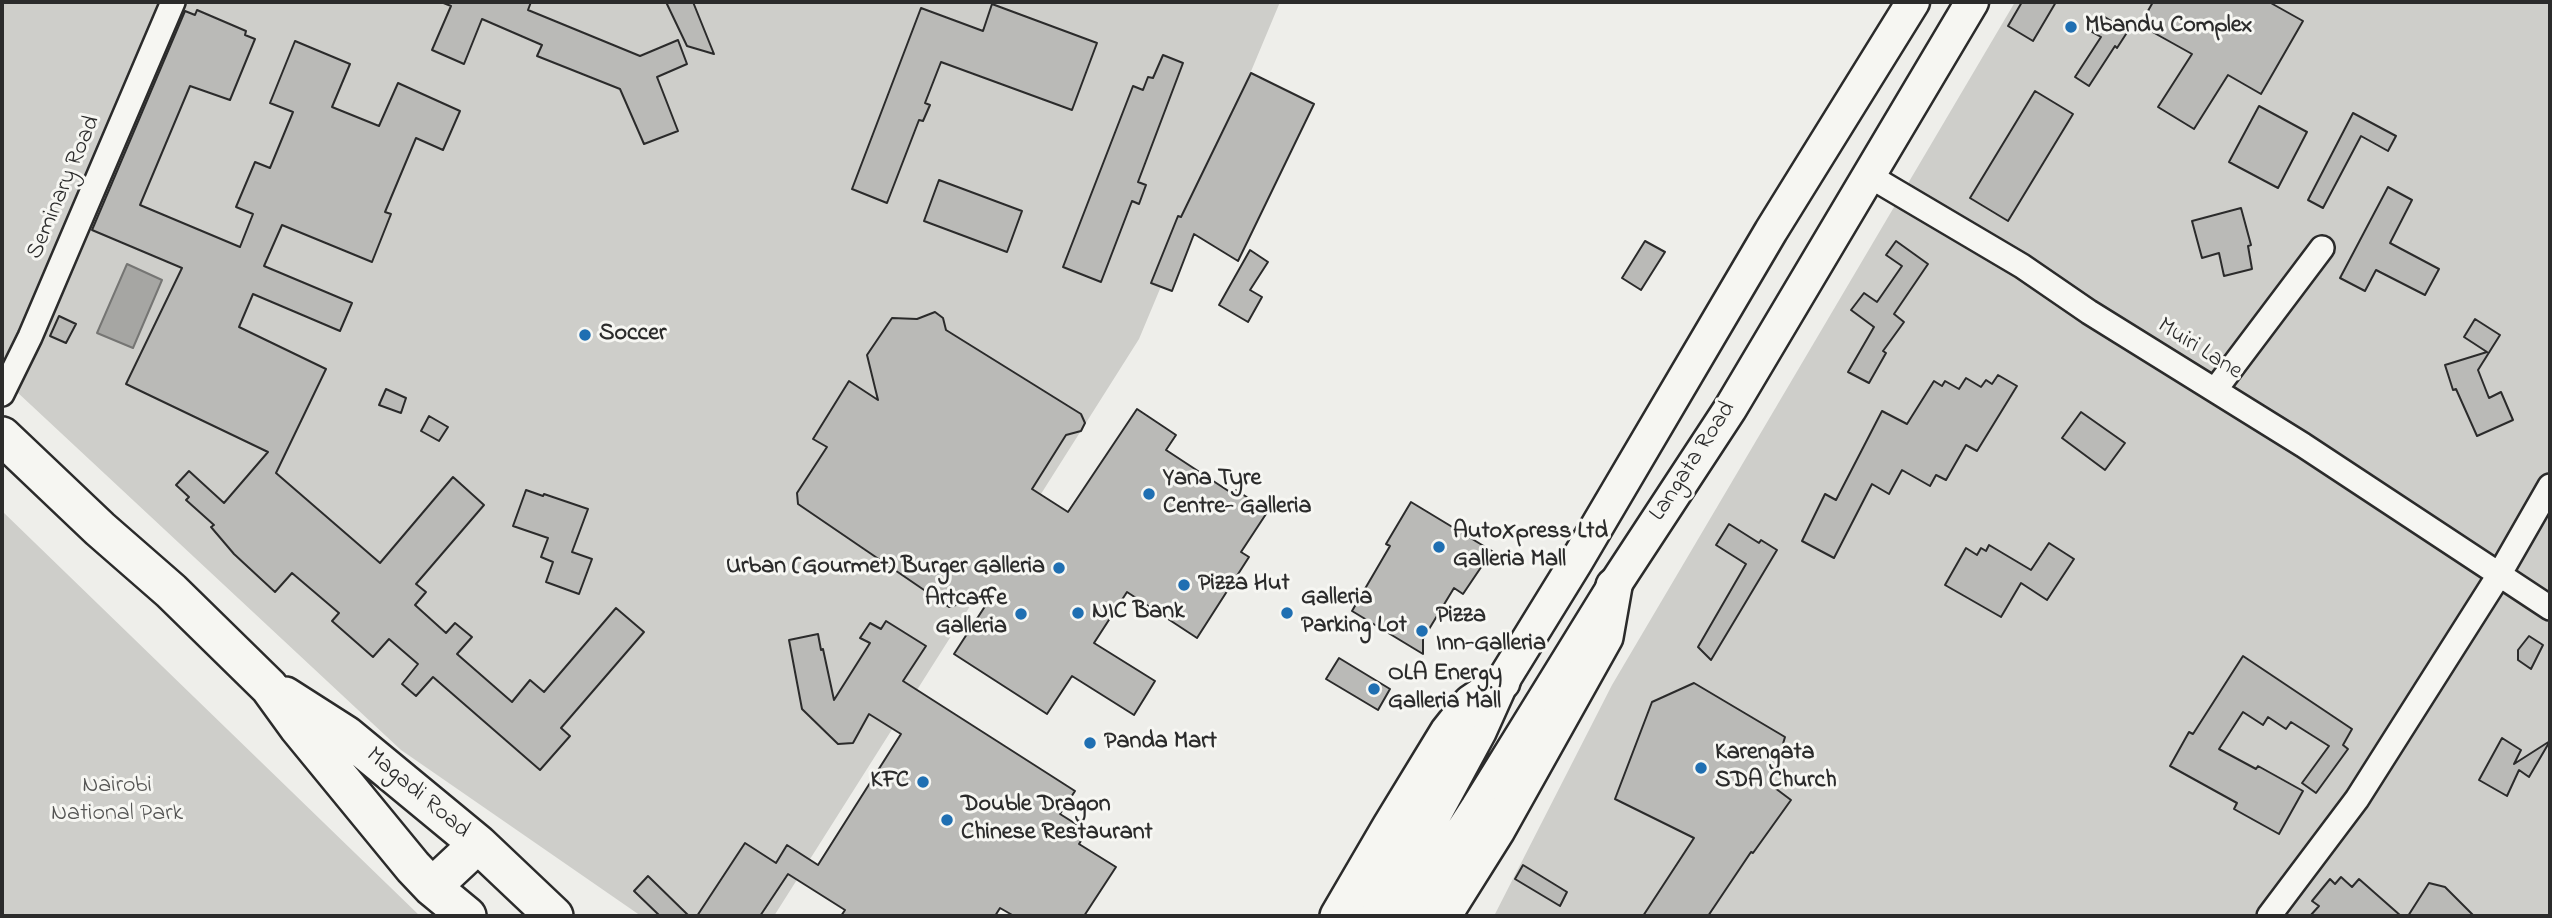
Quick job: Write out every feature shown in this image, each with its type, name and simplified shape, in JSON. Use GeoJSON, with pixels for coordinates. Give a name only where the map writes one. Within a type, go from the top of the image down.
{"type":"FeatureCollection","features":[{"type":"Feature","properties":{"kind":"highway","name":"Magadi Road"},"geometry":{"type":"LineString","coordinates":[[2,436],[100,529],[171,591],[269,687],[298,727],[391,841],[432,887],[467,916]]}},
{"type":"Feature","properties":{"kind":"highway","name":"Magadi Road"},"geometry":{"type":"LineString","coordinates":[[269,687],[346,736],[478,844],[554,916]]}},
{"type":"Feature","properties":{"kind":"highway"},"geometry":{"type":"LineString","coordinates":[[432,887],[478,844]]}},
{"type":"Feature","properties":{"kind":"main road","name":"Langata Road"},"geometry":{"type":"LineString","coordinates":[[1373,916],[1448,790],[1502,682],[1591,538],[1771,231],[1913,2]]}},
{"type":"Feature","properties":{"kind":"main road","name":"Langata Road"},"geometry":{"type":"LineString","coordinates":[[1407,916],[1614,586],[1730,409],[1972,2]]}},
{"type":"Feature","properties":{"kind":"main road"},"geometry":{"type":"LineString","coordinates":[[1443,916],[1497,830],[1605,637],[1614,586]]}},
{"type":"Feature","properties":{"kind":"main road"},"geometry":{"type":"LineString","coordinates":[[1338,916],[1448,732],[1471,703],[1502,682]]}},
{"type":"Feature","properties":{"kind":"main road"},"geometry":{"type":"LineString","coordinates":[[1455,916],[1497,830]]}},
{"type":"Feature","properties":{"kind":"street","name":"Seminary Road"},"geometry":{"type":"LineString","coordinates":[[2,394],[30,337],[173,2]]}},
{"type":"Feature","properties":{"kind":"street","name":"Muiri Lane"},"geometry":{"type":"LineString","coordinates":[[1868,175],[2022,267],[2303,445],[2550,608]]}},
{"type":"Feature","properties":{"kind":"street"},"geometry":{"type":"LineString","coordinates":[[2215,390],[2322,248]]}},
{"type":"Feature","properties":{"kind":"street"},"geometry":{"type":"LineString","coordinates":[[2269,916],[2357,799],[2498,575],[2550,486]]}},
{"type":"Feature","properties":{"kind":"green space"},"geometry":{"type":"Polygon","coordinates":[[[2,2],[1280,2],[1139,339],[774,916],[641,916],[401,750],[2,378],[2,2]]]}},
{"type":"Feature","properties":{"kind":"green space"},"geometry":{"type":"Polygon","coordinates":[[[2015,2],[2550,2],[2550,916],[1494,916],[1612,685],[2015,2]]]}},
{"type":"Feature","properties":{"kind":"green space","name":"Nairobi National Park"},"geometry":{"type":"Polygon","coordinates":[[[2,511],[420,916],[2,916],[2,511]]]}},
{"type":"Feature","properties":{"kind":"shaded area"},"geometry":{"type":"Polygon","coordinates":[[[127,264],[162,280],[133,348],[97,333],[127,264]]]}},
{"type":"Feature","properties":{"kind":"building"},"geometry":{"type":"Polygon","coordinates":[[[441,2],[531,2],[528,10],[640,56],[678,40],[687,64],[657,77],[678,131],[644,144],[620,89],[537,56],[542,45],[482,19],[464,64],[432,50],[451,6],[441,2]]]}},
{"type":"Feature","properties":{"kind":"building"},"geometry":{"type":"Polygon","coordinates":[[[666,2],[693,2],[714,54],[687,46],[666,2]]]}},
{"type":"Feature","properties":{"kind":"building"},"geometry":{"type":"Polygon","coordinates":[[[2022,2],[2056,2],[2033,41],[2008,26],[2022,2]]]}},
{"type":"Feature","properties":{"kind":"building"},"geometry":{"type":"Polygon","coordinates":[[[2153,2],[2269,2],[2303,21],[2261,94],[2228,75],[2194,129],[2158,107],[2192,54],[2140,25],[2153,2]]]}},
{"type":"Feature","properties":{"kind":"building"},"geometry":{"type":"Polygon","coordinates":[[[992,4],[1097,43],[1072,110],[941,62],[925,103],[930,105],[923,121],[919,120],[887,203],[852,189],[921,8],[983,31],[992,4]]]}},
{"type":"Feature","properties":{"kind":"building"},"geometry":{"type":"Polygon","coordinates":[[[197,10],[246,31],[245,35],[255,39],[230,100],[190,86],[140,205],[240,247],[253,214],[236,207],[255,162],[270,168],[293,112],[270,103],[295,41],[350,64],[332,107],[379,126],[398,83],[460,111],[443,150],[416,138],[385,212],[391,214],[372,262],[282,225],[264,266],[352,303],[340,331],[253,294],[239,327],[326,369],[276,473],[380,563],[453,477],[484,505],[416,584],[426,592],[415,605],[446,633],[455,623],[472,637],[457,654],[512,702],[530,680],[544,692],[616,608],[644,632],[561,728],[570,736],[540,770],[433,677],[416,696],[402,684],[418,664],[389,639],[373,657],[332,621],[339,613],[292,573],[275,592],[234,554],[211,527],[214,525],[186,500],[189,497],[176,485],[189,471],[224,503],[268,452],[126,384],[182,268],[92,230],[185,11],[195,15],[197,10]]]}},
{"type":"Feature","properties":{"kind":"building"},"geometry":{"type":"Polygon","coordinates":[[[2103,16],[2128,31],[2089,86],[2075,77],[2101,37],[2092,32],[2103,16]]]}},
{"type":"Feature","properties":{"kind":"building"},"geometry":{"type":"Polygon","coordinates":[[[1163,55],[1183,63],[1138,182],[1146,185],[1139,204],[1132,201],[1101,282],[1063,267],[1133,86],[1143,90],[1148,77],[1153,78],[1163,55]]]}},
{"type":"Feature","properties":{"kind":"building"},"geometry":{"type":"Polygon","coordinates":[[[1251,73],[1314,104],[1238,261],[1194,234],[1172,291],[1151,283],[1178,216],[1181,217],[1251,73]]]}},
{"type":"Feature","properties":{"kind":"building"},"geometry":{"type":"Polygon","coordinates":[[[2035,91],[2073,114],[2008,221],[1970,198],[2035,91]]]}},
{"type":"Feature","properties":{"kind":"building"},"geometry":{"type":"Polygon","coordinates":[[[2259,106],[2307,132],[2278,188],[2229,162],[2259,106]]]}},
{"type":"Feature","properties":{"kind":"building"},"geometry":{"type":"Polygon","coordinates":[[[2353,113],[2396,136],[2388,151],[2361,136],[2323,208],[2308,200],[2353,113]]]}},
{"type":"Feature","properties":{"kind":"building"},"geometry":{"type":"Polygon","coordinates":[[[939,180],[1022,211],[1007,252],[924,221],[939,180]]]}},
{"type":"Feature","properties":{"kind":"building"},"geometry":{"type":"Polygon","coordinates":[[[2388,187],[2412,200],[2390,243],[2439,269],[2425,295],[2376,270],[2365,291],[2340,278],[2388,187]]]}},
{"type":"Feature","properties":{"kind":"building"},"geometry":{"type":"Polygon","coordinates":[[[2241,208],[2251,245],[2248,246],[2252,269],[2224,276],[2219,253],[2202,258],[2192,221],[2241,208]]]}},
{"type":"Feature","properties":{"kind":"building"},"geometry":{"type":"Polygon","coordinates":[[[1645,241],[1665,252],[1641,290],[1622,278],[1645,241]]]}},
{"type":"Feature","properties":{"kind":"building"},"geometry":{"type":"Polygon","coordinates":[[[1896,241],[1928,264],[1894,314],[1904,322],[1883,351],[1886,353],[1869,383],[1848,372],[1874,327],[1851,310],[1864,293],[1877,302],[1902,266],[1886,255],[1896,241]]]}},
{"type":"Feature","properties":{"kind":"building"},"geometry":{"type":"Polygon","coordinates":[[[1250,250],[1268,262],[1250,290],[1262,297],[1248,322],[1219,305],[1250,250]]]}},
{"type":"Feature","properties":{"kind":"building"},"geometry":{"type":"Polygon","coordinates":[[[935,312],[943,318],[946,330],[1081,414],[1085,423],[1081,431],[1066,435],[1032,489],[1068,512],[1137,409],[1176,435],[1166,450],[1233,494],[1236,490],[1268,511],[1241,552],[1249,557],[1197,638],[1127,592],[1094,643],[1155,681],[1134,715],[1072,676],[1047,714],[954,654],[993,594],[949,607],[798,504],[797,493],[827,447],[813,439],[849,381],[878,400],[867,355],[892,318],[917,319],[935,312]]]}},
{"type":"Feature","properties":{"kind":"building"},"geometry":{"type":"Polygon","coordinates":[[[59,316],[76,324],[66,343],[50,336],[59,316]]]}},
{"type":"Feature","properties":{"kind":"building"},"geometry":{"type":"Polygon","coordinates":[[[2475,319],[2500,335],[2478,370],[2489,398],[2501,392],[2513,420],[2477,436],[2456,389],[2453,390],[2445,365],[2487,352],[2464,337],[2475,319]]]}},
{"type":"Feature","properties":{"kind":"building"},"geometry":{"type":"Polygon","coordinates":[[[1998,375],[2017,386],[1977,451],[1966,445],[1946,480],[1936,475],[1930,486],[1902,470],[1889,494],[1872,484],[1834,558],[1802,541],[1825,494],[1836,500],[1882,411],[1907,424],[1934,381],[1942,386],[1945,381],[1959,389],[1966,378],[1981,387],[1986,380],[1992,384],[1998,375]]]}},
{"type":"Feature","properties":{"kind":"building"},"geometry":{"type":"Polygon","coordinates":[[[386,389],[406,398],[401,413],[379,405],[386,389]]]}},
{"type":"Feature","properties":{"kind":"building"},"geometry":{"type":"Polygon","coordinates":[[[2081,412],[2125,443],[2105,470],[2062,438],[2081,412]]]}},
{"type":"Feature","properties":{"kind":"building"},"geometry":{"type":"Polygon","coordinates":[[[429,416],[448,427],[439,441],[421,431],[429,416]]]}},
{"type":"Feature","properties":{"kind":"building"},"geometry":{"type":"Polygon","coordinates":[[[526,490],[588,509],[572,552],[592,559],[579,594],[546,582],[553,562],[541,557],[548,538],[513,526],[526,490]]]}},
{"type":"Feature","properties":{"kind":"building"},"geometry":{"type":"Polygon","coordinates":[[[1411,502],[1492,551],[1463,594],[1454,588],[1423,639],[1423,654],[1352,611],[1390,546],[1386,544],[1411,502]]]}},
{"type":"Feature","properties":{"kind":"building"},"geometry":{"type":"Polygon","coordinates":[[[1729,524],[1759,543],[1761,540],[1777,550],[1711,660],[1698,647],[1746,564],[1716,545],[1729,524]]]}},
{"type":"Feature","properties":{"kind":"building"},"geometry":{"type":"Polygon","coordinates":[[[2049,543],[2074,559],[2047,600],[2021,583],[2001,617],[1945,585],[1966,548],[1977,555],[1981,548],[1986,551],[1989,545],[2031,570],[2049,543]]]}},
{"type":"Feature","properties":{"kind":"building"},"geometry":{"type":"Polygon","coordinates":[[[886,621],[926,646],[903,681],[1075,791],[1060,814],[1087,831],[1079,844],[1116,867],[1084,916],[1014,916],[1000,908],[995,916],[841,916],[845,910],[788,874],[760,916],[697,916],[745,843],[776,863],[787,845],[818,865],[901,734],[869,714],[853,743],[838,744],[802,709],[789,640],[818,634],[834,700],[870,643],[860,638],[870,623],[881,629],[886,621]]]}},
{"type":"Feature","properties":{"kind":"building"},"geometry":{"type":"Polygon","coordinates":[[[2529,636],[2543,645],[2531,669],[2518,660],[2518,650],[2529,636]]]}},
{"type":"Feature","properties":{"kind":"building"},"geometry":{"type":"Polygon","coordinates":[[[2243,656],[2352,729],[2343,745],[2348,749],[2316,793],[2302,783],[2329,746],[2291,722],[2286,729],[2268,717],[2263,725],[2243,712],[2219,749],[2256,769],[2258,766],[2303,791],[2279,834],[2234,809],[2237,803],[2170,766],[2189,732],[2193,734],[2243,656]]]}},
{"type":"Feature","properties":{"kind":"building"},"geometry":{"type":"Polygon","coordinates":[[[1339,658],[1390,689],[1378,710],[1326,679],[1339,658]]]}},
{"type":"Feature","properties":{"kind":"building","name":"Karengata SDA Church"},"geometry":{"type":"Polygon","coordinates":[[[1694,683],[1785,737],[1771,785],[1791,800],[1753,853],[1751,852],[1708,916],[1643,916],[1694,838],[1615,799],[1652,702],[1694,683]]]}},
{"type":"Feature","properties":{"kind":"building"},"geometry":{"type":"Polygon","coordinates":[[[2502,738],[2521,750],[2514,764],[2550,741],[2529,777],[2519,770],[2507,796],[2479,780],[2502,738]]]}},
{"type":"Feature","properties":{"kind":"building"},"geometry":{"type":"Polygon","coordinates":[[[1523,865],[1567,892],[1560,906],[1515,879],[1523,865]]]}},
{"type":"Feature","properties":{"kind":"building"},"geometry":{"type":"Polygon","coordinates":[[[648,876],[689,916],[660,916],[634,891],[648,876]]]}},
{"type":"Feature","properties":{"kind":"building"},"geometry":{"type":"Polygon","coordinates":[[[2341,877],[2352,887],[2359,879],[2401,916],[2310,916],[2319,906],[2312,901],[2330,879],[2335,884],[2341,877]]]}},
{"type":"Feature","properties":{"kind":"building"},"geometry":{"type":"Polygon","coordinates":[[[2429,883],[2445,887],[2474,916],[2408,916],[2429,883]]]}},
{"type":"Feature","properties":{"kind":"place","name":"Mbandu Complex"},"geometry":{"type":"Point","coordinates":[2071,27]}},
{"type":"Feature","properties":{"kind":"place","name":"Soccer"},"geometry":{"type":"Point","coordinates":[585,335]}},
{"type":"Feature","properties":{"kind":"place","name":"Yana Tyre Centre- Galleria"},"geometry":{"type":"Point","coordinates":[1149,494]}},
{"type":"Feature","properties":{"kind":"place","name":"AutoXpress Ltd Galleria Mall"},"geometry":{"type":"Point","coordinates":[1439,547]}},
{"type":"Feature","properties":{"kind":"place","name":"Urban (Gourmet) Burger Galleria"},"geometry":{"type":"Point","coordinates":[1059,568]}},
{"type":"Feature","properties":{"kind":"place","name":"Pizza Hut"},"geometry":{"type":"Point","coordinates":[1184,585]}},
{"type":"Feature","properties":{"kind":"place","name":"NIC Bank"},"geometry":{"type":"Point","coordinates":[1078,613]}},
{"type":"Feature","properties":{"kind":"place","name":"Galleria Parking Lot"},"geometry":{"type":"Point","coordinates":[1287,613]}},
{"type":"Feature","properties":{"kind":"place","name":"Artcaffe Galleria"},"geometry":{"type":"Point","coordinates":[1021,614]}},
{"type":"Feature","properties":{"kind":"place","name":"Pizza Inn-Galleria"},"geometry":{"type":"Point","coordinates":[1422,631]}},
{"type":"Feature","properties":{"kind":"place","name":"OLA Energy Galleria Mall"},"geometry":{"type":"Point","coordinates":[1374,689]}},
{"type":"Feature","properties":{"kind":"place","name":"Panda Mart"},"geometry":{"type":"Point","coordinates":[1090,743]}},
{"type":"Feature","properties":{"kind":"place","name":"Karengata SDA Church"},"geometry":{"type":"Point","coordinates":[1701,768]}},
{"type":"Feature","properties":{"kind":"place","name":"KFC"},"geometry":{"type":"Point","coordinates":[923,782]}},
{"type":"Feature","properties":{"kind":"place","name":"Double Dragon Chinese Restaurant"},"geometry":{"type":"Point","coordinates":[947,820]}}]}
